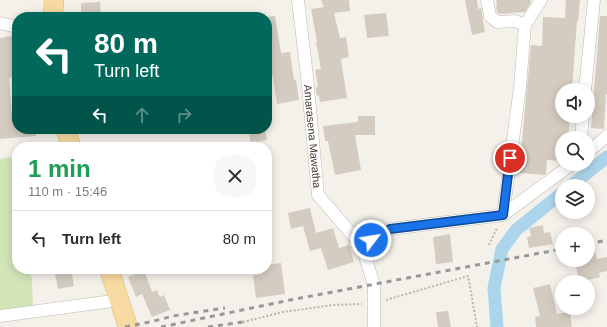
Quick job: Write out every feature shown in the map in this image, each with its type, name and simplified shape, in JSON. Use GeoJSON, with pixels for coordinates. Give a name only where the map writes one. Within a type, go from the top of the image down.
{"type":"FeatureCollection","features":[{"type":"Feature","properties":{"kind":"main road"},"geometry":{"type":"LineString","coordinates":[[53,12],[54,0]]}},
{"type":"Feature","properties":{"kind":"main road"},"geometry":{"type":"LineString","coordinates":[[111,274],[128,327]]}},
{"type":"Feature","properties":{"kind":"street","name":"Amarasena Mawatha"},"geometry":{"type":"LineString","coordinates":[[298,0],[318,195],[362,246],[374,285],[374,327]]}},
{"type":"Feature","properties":{"kind":"street"},"geometry":{"type":"LineString","coordinates":[[487,0],[490,16],[497,22],[515,21],[525,25]]}},
{"type":"Feature","properties":{"kind":"street"},"geometry":{"type":"LineString","coordinates":[[503,215],[520,87],[525,25],[541,0]]}},
{"type":"Feature","properties":{"kind":"street"},"geometry":{"type":"LineString","coordinates":[[586,83],[594,0]]}},
{"type":"Feature","properties":{"kind":"street"},"geometry":{"type":"LineString","coordinates":[[0,23],[12,26]]}},
{"type":"Feature","properties":{"kind":"street"},"geometry":{"type":"LineString","coordinates":[[595,146],[607,136]]}},
{"type":"Feature","properties":{"kind":"street"},"geometry":{"type":"LineString","coordinates":[[362,246],[390,229],[503,215],[563,171]]}},
{"type":"Feature","properties":{"kind":"street"},"geometry":{"type":"LineString","coordinates":[[0,316],[120,300]]}},
{"type":"Feature","properties":{"kind":"path"},"geometry":{"type":"LineString","coordinates":[[489,245],[503,215]]}},
{"type":"Feature","properties":{"kind":"path"},"geometry":{"type":"LineString","coordinates":[[243,322],[283,312],[333,305],[374,303],[468,276],[477,327]]}},
{"type":"Feature","properties":{"kind":"green space"},"geometry":{"type":"Polygon","coordinates":[[[12,157],[12,274],[31,274],[33,306],[0,311],[0,159],[12,157]]]}},
{"type":"Feature","properties":{"kind":"building"},"geometry":{"type":"Polygon","coordinates":[[[321,0],[349,0],[350,11],[334,13],[340,38],[346,37],[349,57],[341,59],[347,98],[320,102],[319,96],[316,93],[316,88],[318,86],[315,70],[321,69],[311,9],[324,7],[321,0]]]}},
{"type":"Feature","properties":{"kind":"building"},"geometry":{"type":"Polygon","coordinates":[[[465,0],[477,0],[478,9],[481,8],[485,32],[472,35],[465,0]]]}},
{"type":"Feature","properties":{"kind":"building"},"geometry":{"type":"Polygon","coordinates":[[[496,0],[530,0],[531,2],[525,12],[500,14],[497,12],[496,0]]]}},
{"type":"Feature","properties":{"kind":"building"},"geometry":{"type":"Polygon","coordinates":[[[566,0],[580,0],[573,83],[555,83],[555,123],[569,123],[569,131],[555,131],[555,161],[547,160],[546,174],[519,173],[531,45],[542,46],[543,17],[565,18],[566,0]]]}},
{"type":"Feature","properties":{"kind":"building"},"geometry":{"type":"Polygon","coordinates":[[[100,2],[101,12],[81,12],[81,3],[100,2]]]}},
{"type":"Feature","properties":{"kind":"building"},"geometry":{"type":"Polygon","coordinates":[[[386,13],[389,36],[367,38],[364,15],[386,13]]]}},
{"type":"Feature","properties":{"kind":"building"},"geometry":{"type":"Polygon","coordinates":[[[272,16],[275,16],[281,53],[290,52],[294,80],[296,80],[299,100],[277,104],[272,76],[272,16]]]}},
{"type":"Feature","properties":{"kind":"building"},"geometry":{"type":"Polygon","coordinates":[[[600,16],[607,16],[607,94],[604,129],[591,128],[591,123],[595,123],[595,83],[600,16]]]}},
{"type":"Feature","properties":{"kind":"building"},"geometry":{"type":"Polygon","coordinates":[[[12,36],[12,78],[9,78],[12,134],[36,134],[36,136],[0,139],[0,38],[12,36]]]}},
{"type":"Feature","properties":{"kind":"building"},"geometry":{"type":"Polygon","coordinates":[[[358,116],[375,116],[375,135],[355,135],[361,170],[335,175],[328,141],[325,141],[323,126],[358,122],[358,116]]]}},
{"type":"Feature","properties":{"kind":"building"},"geometry":{"type":"Polygon","coordinates":[[[249,134],[266,134],[267,140],[251,142],[249,134]]]}},
{"type":"Feature","properties":{"kind":"building"},"geometry":{"type":"Polygon","coordinates":[[[310,208],[316,233],[333,228],[339,248],[349,245],[354,262],[328,270],[321,248],[310,251],[303,226],[291,229],[288,213],[310,208]]]}},
{"type":"Feature","properties":{"kind":"building"},"geometry":{"type":"Polygon","coordinates":[[[543,225],[544,233],[550,232],[553,244],[529,248],[527,237],[531,236],[529,228],[543,225]]]}},
{"type":"Feature","properties":{"kind":"building"},"geometry":{"type":"Polygon","coordinates":[[[450,234],[453,262],[436,264],[433,237],[450,234]]]}},
{"type":"Feature","properties":{"kind":"building"},"geometry":{"type":"Polygon","coordinates":[[[595,251],[597,259],[607,257],[607,271],[599,273],[600,277],[595,278],[595,275],[578,275],[576,267],[595,267],[595,251]]]}},
{"type":"Feature","properties":{"kind":"building"},"geometry":{"type":"Polygon","coordinates":[[[281,263],[285,294],[256,298],[253,275],[272,274],[272,264],[281,263]]]}},
{"type":"Feature","properties":{"kind":"building"},"geometry":{"type":"Polygon","coordinates":[[[55,274],[72,274],[74,286],[58,289],[55,274]]]}},
{"type":"Feature","properties":{"kind":"building"},"geometry":{"type":"Polygon","coordinates":[[[135,274],[145,274],[152,292],[157,290],[160,297],[164,295],[170,310],[152,317],[142,294],[136,297],[128,277],[135,274]]]}},
{"type":"Feature","properties":{"kind":"building"},"geometry":{"type":"Polygon","coordinates":[[[550,284],[555,305],[555,315],[570,315],[572,327],[536,327],[535,317],[540,316],[533,288],[550,284]]]}},
{"type":"Feature","properties":{"kind":"building"},"geometry":{"type":"Polygon","coordinates":[[[448,311],[451,327],[438,327],[436,312],[448,311]]]}},
{"type":"Feature","properties":{"kind":"waterway"},"geometry":{"type":"LineString","coordinates":[[580,179],[607,157]]}},
{"type":"Feature","properties":{"kind":"waterway"},"geometry":{"type":"LineString","coordinates":[[497,327],[494,288],[502,249],[516,230],[555,199]]}},
{"type":"Feature","properties":{"kind":"railway"},"geometry":{"type":"LineString","coordinates":[[595,243],[607,240]]}},
{"type":"Feature","properties":{"kind":"railway"},"geometry":{"type":"LineString","coordinates":[[161,327],[290,300],[555,250]]}},
{"type":"Feature","properties":{"kind":"railway"},"geometry":{"type":"LineString","coordinates":[[125,327],[173,316],[225,308]]}},
{"type":"Feature","properties":{"kind":"railway"},"geometry":{"type":"LineString","coordinates":[[208,327],[243,322]]}},
{"type":"Feature","properties":{"kind":"route"},"geometry":{"type":"LineString","coordinates":[[371,240],[390,229],[503,215],[510,158]]}}]}
